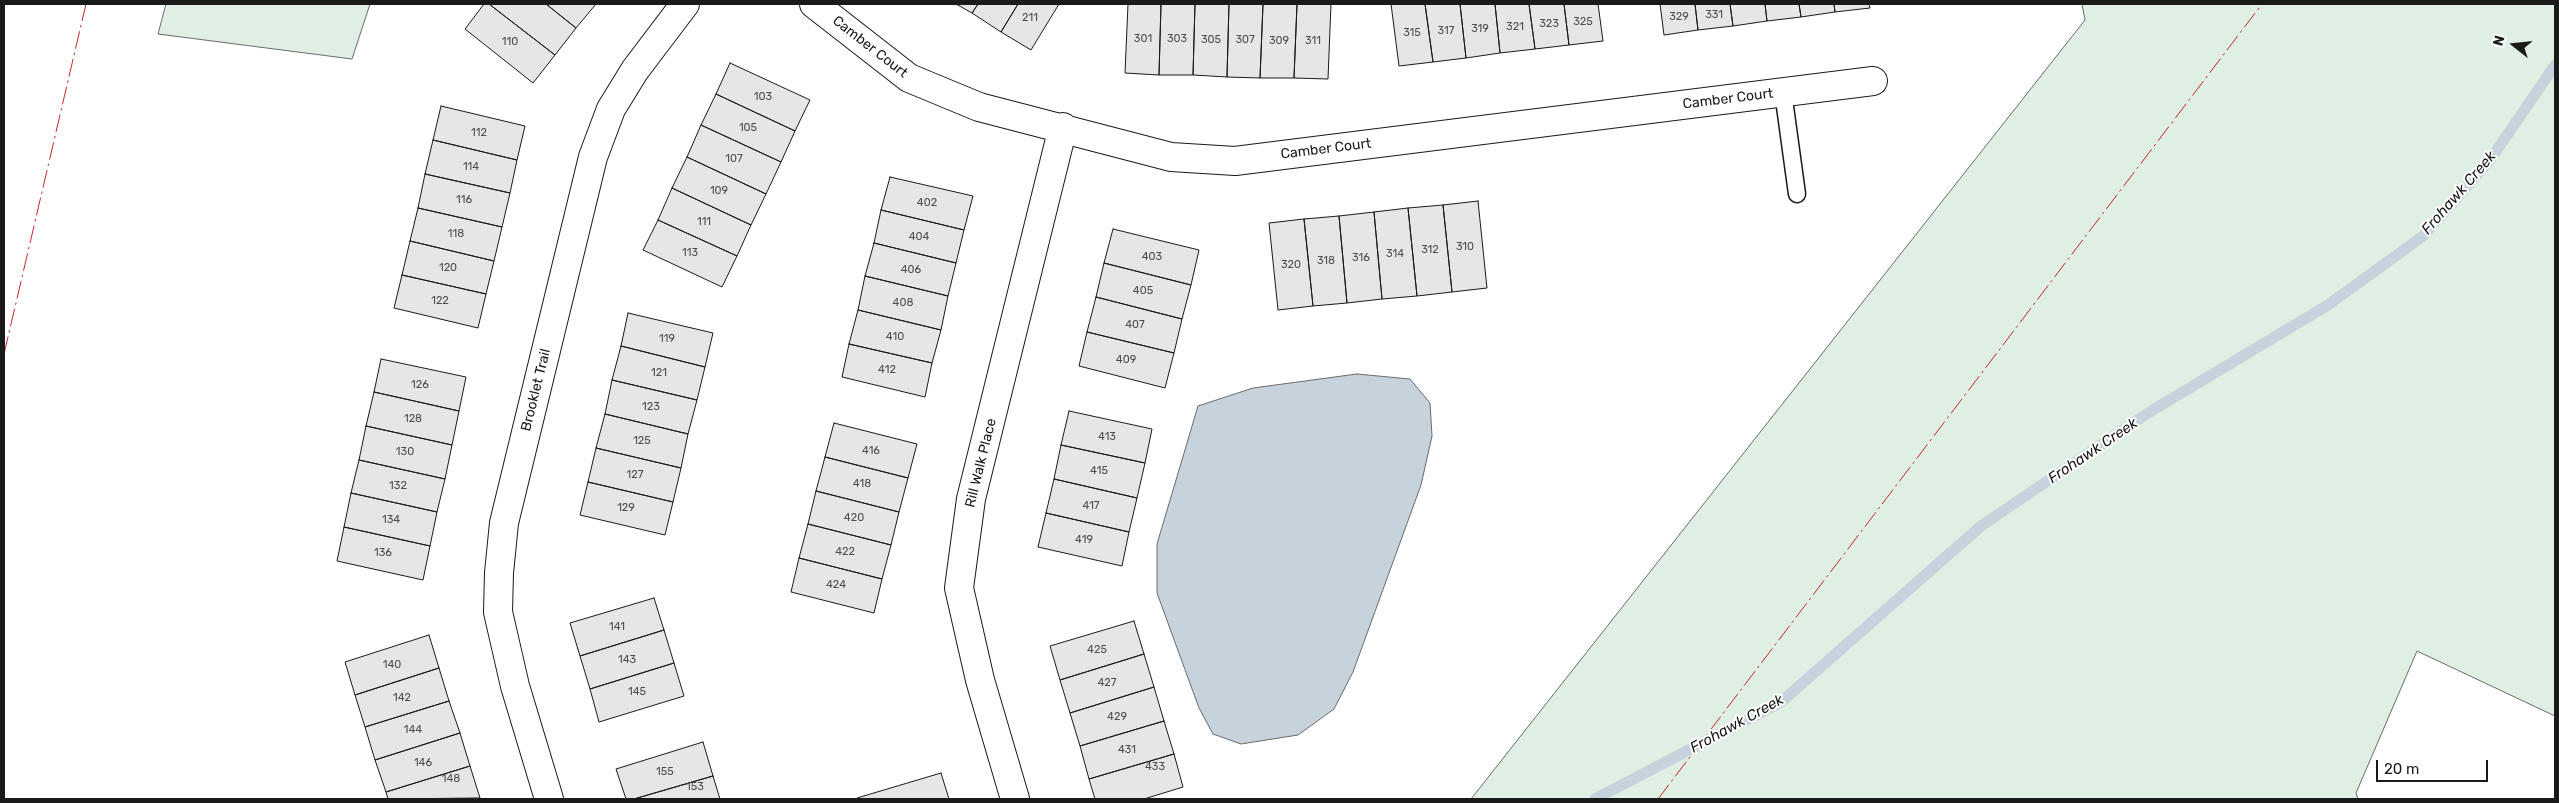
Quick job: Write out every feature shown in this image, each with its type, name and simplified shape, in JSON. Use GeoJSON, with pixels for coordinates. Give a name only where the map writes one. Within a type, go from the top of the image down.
{"type":"FeatureCollection","features":[{"type":"Feature","properties":{"kind":"street","name":"Brooklet Trail"},"geometry":{"type":"LineString","coordinates":[[549,799],[515,686],[498,612],[499,573],[504,523],[593,157],[611,109],[635,70],[685,4]]}},
{"type":"Feature","properties":{"kind":"street","name":"Camber Court"},"geometry":{"type":"LineString","coordinates":[[814,4],[909,78],[979,107],[1063,127],[1171,157],[1235,161],[1873,81]]}},
{"type":"Feature","properties":{"kind":"street","name":"Rill Walk Place"},"geometry":{"type":"LineString","coordinates":[[1015,799],[980,680],[959,588],[971,499],[1063,127]]}},
{"type":"Feature","properties":{"kind":"lane"},"geometry":{"type":"LineString","coordinates":[[1783,92],[1797,194]]}},
{"type":"Feature","properties":{"kind":"green space"},"geometry":{"type":"Polygon","coordinates":[[[166,4],[370,4],[352,59],[158,34],[166,4]]]}},
{"type":"Feature","properties":{"kind":"green space"},"geometry":{"type":"Polygon","coordinates":[[[2082,4],[2555,4],[2555,716],[2417,651],[2356,793],[2358,799],[1471,799],[2085,20],[2082,4]]]}},
{"type":"Feature","properties":{"kind":"shaded area"},"geometry":{"type":"Polygon","coordinates":[[[1357,374],[1410,379],[1430,403],[1432,436],[1421,485],[1353,672],[1334,709],[1298,735],[1241,744],[1213,734],[1199,708],[1157,593],[1157,544],[1198,406],[1253,388],[1357,374]]]}},
{"type":"Feature","properties":{"kind":"building"},"geometry":{"type":"Polygon","coordinates":[[[484,4],[489,4],[555,55],[533,83],[465,29],[484,4]]]}},
{"type":"Feature","properties":{"kind":"building"},"geometry":{"type":"Polygon","coordinates":[[[489,4],[546,4],[576,28],[555,55],[489,4]]]}},
{"type":"Feature","properties":{"kind":"building"},"geometry":{"type":"Polygon","coordinates":[[[546,4],[596,4],[576,28],[546,4]]]}},
{"type":"Feature","properties":{"kind":"building"},"geometry":{"type":"Polygon","coordinates":[[[956,4],[978,4],[972,13],[956,4]]]}},
{"type":"Feature","properties":{"kind":"building"},"geometry":{"type":"Polygon","coordinates":[[[978,4],[1018,4],[1001,32],[972,13],[978,4]]]}},
{"type":"Feature","properties":{"kind":"building"},"geometry":{"type":"Polygon","coordinates":[[[1018,4],[1059,4],[1031,50],[1001,32],[1018,4]]]}},
{"type":"Feature","properties":{"kind":"building"},"geometry":{"type":"Polygon","coordinates":[[[1128,4],[1161,4],[1159,75],[1125,73],[1128,4]]]}},
{"type":"Feature","properties":{"kind":"building"},"geometry":{"type":"Polygon","coordinates":[[[1161,4],[1195,4],[1193,75],[1159,75],[1161,4]]]}},
{"type":"Feature","properties":{"kind":"building"},"geometry":{"type":"Polygon","coordinates":[[[1195,4],[1229,4],[1227,77],[1193,75],[1195,4]]]}},
{"type":"Feature","properties":{"kind":"building"},"geometry":{"type":"Polygon","coordinates":[[[1229,4],[1263,4],[1260,78],[1227,77],[1229,4]]]}},
{"type":"Feature","properties":{"kind":"building"},"geometry":{"type":"Polygon","coordinates":[[[1263,4],[1297,4],[1294,78],[1260,78],[1263,4]]]}},
{"type":"Feature","properties":{"kind":"building"},"geometry":{"type":"Polygon","coordinates":[[[1297,4],[1331,4],[1328,79],[1294,78],[1297,4]]]}},
{"type":"Feature","properties":{"kind":"building"},"geometry":{"type":"Polygon","coordinates":[[[1391,4],[1425,4],[1433,62],[1399,66],[1391,4]]]}},
{"type":"Feature","properties":{"kind":"building"},"geometry":{"type":"Polygon","coordinates":[[[1425,4],[1460,4],[1466,58],[1433,62],[1425,4]]]}},
{"type":"Feature","properties":{"kind":"building"},"geometry":{"type":"Polygon","coordinates":[[[1460,4],[1495,4],[1500,53],[1466,58],[1460,4]]]}},
{"type":"Feature","properties":{"kind":"building"},"geometry":{"type":"Polygon","coordinates":[[[1495,4],[1529,4],[1535,49],[1500,53],[1495,4]]]}},
{"type":"Feature","properties":{"kind":"building"},"geometry":{"type":"Polygon","coordinates":[[[1529,4],[1564,4],[1569,45],[1535,49],[1529,4]]]}},
{"type":"Feature","properties":{"kind":"building"},"geometry":{"type":"Polygon","coordinates":[[[1564,4],[1598,4],[1603,41],[1569,45],[1564,4]]]}},
{"type":"Feature","properties":{"kind":"building"},"geometry":{"type":"Polygon","coordinates":[[[1660,4],[1695,4],[1698,30],[1664,35],[1660,4]]]}},
{"type":"Feature","properties":{"kind":"building"},"geometry":{"type":"Polygon","coordinates":[[[1695,4],[1730,4],[1733,26],[1698,30],[1695,4]]]}},
{"type":"Feature","properties":{"kind":"building"},"geometry":{"type":"Polygon","coordinates":[[[1730,4],[1765,4],[1767,21],[1733,26],[1730,4]]]}},
{"type":"Feature","properties":{"kind":"building"},"geometry":{"type":"Polygon","coordinates":[[[1765,4],[1799,4],[1801,17],[1767,21],[1765,4]]]}},
{"type":"Feature","properties":{"kind":"building"},"geometry":{"type":"Polygon","coordinates":[[[1799,4],[1834,4],[1835,12],[1801,17],[1799,4]]]}},
{"type":"Feature","properties":{"kind":"building"},"geometry":{"type":"Polygon","coordinates":[[[1834,4],[1869,4],[1870,8],[1835,12],[1834,4]]]}},
{"type":"Feature","properties":{"kind":"building"},"geometry":{"type":"Polygon","coordinates":[[[730,63],[810,100],[795,131],[716,94],[730,63]]]}},
{"type":"Feature","properties":{"kind":"building"},"geometry":{"type":"Polygon","coordinates":[[[716,94],[795,131],[781,162],[701,125],[716,94]]]}},
{"type":"Feature","properties":{"kind":"building"},"geometry":{"type":"Polygon","coordinates":[[[441,106],[525,126],[517,160],[433,140],[441,106]]]}},
{"type":"Feature","properties":{"kind":"building"},"geometry":{"type":"Polygon","coordinates":[[[701,125],[781,162],[766,194],[687,157],[701,125]]]}},
{"type":"Feature","properties":{"kind":"building"},"geometry":{"type":"Polygon","coordinates":[[[433,140],[517,160],[510,193],[425,174],[433,140]]]}},
{"type":"Feature","properties":{"kind":"building"},"geometry":{"type":"Polygon","coordinates":[[[687,157],[766,194],[751,225],[672,188],[687,157]]]}},
{"type":"Feature","properties":{"kind":"building"},"geometry":{"type":"Polygon","coordinates":[[[425,174],[510,193],[502,227],[418,208],[425,174]]]}},
{"type":"Feature","properties":{"kind":"building"},"geometry":{"type":"Polygon","coordinates":[[[890,177],[973,196],[964,230],[881,210],[890,177]]]}},
{"type":"Feature","properties":{"kind":"building"},"geometry":{"type":"Polygon","coordinates":[[[672,188],[751,225],[737,256],[658,220],[672,188]]]}},
{"type":"Feature","properties":{"kind":"building"},"geometry":{"type":"Polygon","coordinates":[[[1478,201],[1487,288],[1452,292],[1443,205],[1478,201]]]}},
{"type":"Feature","properties":{"kind":"building"},"geometry":{"type":"Polygon","coordinates":[[[1443,205],[1452,292],[1417,296],[1408,208],[1443,205]]]}},
{"type":"Feature","properties":{"kind":"building"},"geometry":{"type":"Polygon","coordinates":[[[418,208],[502,227],[494,261],[410,241],[418,208]]]}},
{"type":"Feature","properties":{"kind":"building"},"geometry":{"type":"Polygon","coordinates":[[[1408,208],[1417,296],[1382,299],[1374,212],[1408,208]]]}},
{"type":"Feature","properties":{"kind":"building"},"geometry":{"type":"Polygon","coordinates":[[[881,210],[964,230],[956,263],[874,243],[881,210]]]}},
{"type":"Feature","properties":{"kind":"building"},"geometry":{"type":"Polygon","coordinates":[[[1374,212],[1382,299],[1347,303],[1339,216],[1374,212]]]}},
{"type":"Feature","properties":{"kind":"building"},"geometry":{"type":"Polygon","coordinates":[[[1339,216],[1347,303],[1313,306],[1304,219],[1339,216]]]}},
{"type":"Feature","properties":{"kind":"building"},"geometry":{"type":"Polygon","coordinates":[[[1304,219],[1313,306],[1278,310],[1269,223],[1304,219]]]}},
{"type":"Feature","properties":{"kind":"building"},"geometry":{"type":"Polygon","coordinates":[[[658,220],[737,256],[722,287],[643,250],[658,220]]]}},
{"type":"Feature","properties":{"kind":"building"},"geometry":{"type":"Polygon","coordinates":[[[1113,229],[1199,250],[1191,285],[1104,263],[1113,229]]]}},
{"type":"Feature","properties":{"kind":"building"},"geometry":{"type":"Polygon","coordinates":[[[410,241],[494,261],[486,294],[402,275],[410,241]]]}},
{"type":"Feature","properties":{"kind":"building"},"geometry":{"type":"Polygon","coordinates":[[[874,243],[956,263],[948,296],[865,276],[874,243]]]}},
{"type":"Feature","properties":{"kind":"building"},"geometry":{"type":"Polygon","coordinates":[[[1104,263],[1191,285],[1182,319],[1096,297],[1104,263]]]}},
{"type":"Feature","properties":{"kind":"building"},"geometry":{"type":"Polygon","coordinates":[[[402,275],[486,294],[478,328],[394,308],[402,275]]]}},
{"type":"Feature","properties":{"kind":"building"},"geometry":{"type":"Polygon","coordinates":[[[865,276],[948,296],[941,330],[858,310],[865,276]]]}},
{"type":"Feature","properties":{"kind":"building"},"geometry":{"type":"Polygon","coordinates":[[[1096,297],[1182,319],[1174,353],[1087,332],[1096,297]]]}},
{"type":"Feature","properties":{"kind":"building"},"geometry":{"type":"Polygon","coordinates":[[[858,310],[941,330],[932,363],[849,344],[858,310]]]}},
{"type":"Feature","properties":{"kind":"building"},"geometry":{"type":"Polygon","coordinates":[[[628,313],[713,333],[705,367],[621,346],[628,313]]]}},
{"type":"Feature","properties":{"kind":"building"},"geometry":{"type":"Polygon","coordinates":[[[1087,332],[1174,353],[1165,388],[1079,366],[1087,332]]]}},
{"type":"Feature","properties":{"kind":"building"},"geometry":{"type":"Polygon","coordinates":[[[849,344],[932,363],[925,397],[842,377],[849,344]]]}},
{"type":"Feature","properties":{"kind":"building"},"geometry":{"type":"Polygon","coordinates":[[[621,346],[705,367],[697,400],[612,380],[621,346]]]}},
{"type":"Feature","properties":{"kind":"building"},"geometry":{"type":"Polygon","coordinates":[[[381,359],[466,377],[459,411],[374,392],[381,359]]]}},
{"type":"Feature","properties":{"kind":"building"},"geometry":{"type":"Polygon","coordinates":[[[612,380],[697,400],[688,434],[605,414],[612,380]]]}},
{"type":"Feature","properties":{"kind":"building"},"geometry":{"type":"Polygon","coordinates":[[[374,392],[459,411],[452,445],[366,426],[374,392]]]}},
{"type":"Feature","properties":{"kind":"building"},"geometry":{"type":"Polygon","coordinates":[[[1069,411],[1152,429],[1145,463],[1061,445],[1069,411]]]}},
{"type":"Feature","properties":{"kind":"building"},"geometry":{"type":"Polygon","coordinates":[[[605,414],[688,434],[681,468],[596,448],[605,414]]]}},
{"type":"Feature","properties":{"kind":"building"},"geometry":{"type":"Polygon","coordinates":[[[834,423],[917,444],[908,478],[825,457],[834,423]]]}},
{"type":"Feature","properties":{"kind":"building"},"geometry":{"type":"Polygon","coordinates":[[[366,426],[452,445],[445,479],[359,460],[366,426]]]}},
{"type":"Feature","properties":{"kind":"building"},"geometry":{"type":"Polygon","coordinates":[[[1061,445],[1145,463],[1137,498],[1054,479],[1061,445]]]}},
{"type":"Feature","properties":{"kind":"building"},"geometry":{"type":"Polygon","coordinates":[[[596,448],[681,468],[673,502],[588,482],[596,448]]]}},
{"type":"Feature","properties":{"kind":"building"},"geometry":{"type":"Polygon","coordinates":[[[825,457],[908,478],[899,512],[816,491],[825,457]]]}},
{"type":"Feature","properties":{"kind":"building"},"geometry":{"type":"Polygon","coordinates":[[[359,460],[445,479],[437,512],[351,493],[359,460]]]}},
{"type":"Feature","properties":{"kind":"building"},"geometry":{"type":"Polygon","coordinates":[[[1054,479],[1137,498],[1129,532],[1046,513],[1054,479]]]}},
{"type":"Feature","properties":{"kind":"building"},"geometry":{"type":"Polygon","coordinates":[[[588,482],[673,502],[665,535],[580,515],[588,482]]]}},
{"type":"Feature","properties":{"kind":"building"},"geometry":{"type":"Polygon","coordinates":[[[816,491],[899,512],[891,545],[808,524],[816,491]]]}},
{"type":"Feature","properties":{"kind":"building"},"geometry":{"type":"Polygon","coordinates":[[[351,493],[437,512],[430,546],[344,527],[351,493]]]}},
{"type":"Feature","properties":{"kind":"building"},"geometry":{"type":"Polygon","coordinates":[[[1046,513],[1129,532],[1122,566],[1038,547],[1046,513]]]}},
{"type":"Feature","properties":{"kind":"building"},"geometry":{"type":"Polygon","coordinates":[[[808,524],[891,545],[882,579],[799,558],[808,524]]]}},
{"type":"Feature","properties":{"kind":"building"},"geometry":{"type":"Polygon","coordinates":[[[344,527],[430,546],[423,580],[337,561],[344,527]]]}},
{"type":"Feature","properties":{"kind":"building"},"geometry":{"type":"Polygon","coordinates":[[[799,558],[882,579],[874,613],[791,592],[799,558]]]}},
{"type":"Feature","properties":{"kind":"building"},"geometry":{"type":"Polygon","coordinates":[[[654,598],[664,630],[580,656],[570,623],[654,598]]]}},
{"type":"Feature","properties":{"kind":"building"},"geometry":{"type":"Polygon","coordinates":[[[1134,621],[1144,654],[1060,680],[1050,646],[1134,621]]]}},
{"type":"Feature","properties":{"kind":"building"},"geometry":{"type":"Polygon","coordinates":[[[664,630],[674,663],[590,689],[580,656],[664,630]]]}},
{"type":"Feature","properties":{"kind":"building"},"geometry":{"type":"Polygon","coordinates":[[[429,635],[439,668],[355,695],[345,662],[429,635]]]}},
{"type":"Feature","properties":{"kind":"building"},"geometry":{"type":"Polygon","coordinates":[[[1144,654],[1154,687],[1070,713],[1060,680],[1144,654]]]}},
{"type":"Feature","properties":{"kind":"building"},"geometry":{"type":"Polygon","coordinates":[[[674,663],[684,696],[599,722],[590,689],[674,663]]]}},
{"type":"Feature","properties":{"kind":"building"},"geometry":{"type":"Polygon","coordinates":[[[439,668],[449,701],[365,727],[355,695],[439,668]]]}},
{"type":"Feature","properties":{"kind":"building"},"geometry":{"type":"Polygon","coordinates":[[[1154,687],[1164,721],[1080,746],[1070,713],[1154,687]]]}},
{"type":"Feature","properties":{"kind":"building"},"geometry":{"type":"Polygon","coordinates":[[[449,701],[460,733],[375,760],[365,727],[449,701]]]}},
{"type":"Feature","properties":{"kind":"building"},"geometry":{"type":"Polygon","coordinates":[[[1164,721],[1174,754],[1089,779],[1080,746],[1164,721]]]}},
{"type":"Feature","properties":{"kind":"building"},"geometry":{"type":"Polygon","coordinates":[[[460,733],[470,766],[386,792],[375,760],[460,733]]]}},
{"type":"Feature","properties":{"kind":"building"},"geometry":{"type":"Polygon","coordinates":[[[703,742],[713,776],[634,799],[626,799],[616,769],[703,742]]]}},
{"type":"Feature","properties":{"kind":"building"},"geometry":{"type":"Polygon","coordinates":[[[1174,754],[1183,787],[1144,799],[1095,799],[1089,779],[1174,754]]]}},
{"type":"Feature","properties":{"kind":"building"},"geometry":{"type":"Polygon","coordinates":[[[470,766],[480,798],[388,799],[386,792],[470,766]]]}},
{"type":"Feature","properties":{"kind":"building"},"geometry":{"type":"Polygon","coordinates":[[[941,773],[949,799],[857,799],[857,798],[941,773]]]}},
{"type":"Feature","properties":{"kind":"building"},"geometry":{"type":"Polygon","coordinates":[[[713,776],[720,799],[634,799],[713,776]]]}},
{"type":"Feature","properties":{"kind":"waterway","name":"Frohawk Creek"},"geometry":{"type":"LineString","coordinates":[[1595,799],[1781,702],[1981,526],[2148,413],[2328,305],[2423,236],[2490,160],[2555,65]]}},
{"type":"Feature","properties":{"kind":"power"},"geometry":{"type":"LineString","coordinates":[[4,354],[86,4]]}},
{"type":"Feature","properties":{"kind":"power"},"geometry":{"type":"LineString","coordinates":[[1658,799],[2262,4]]}}]}
